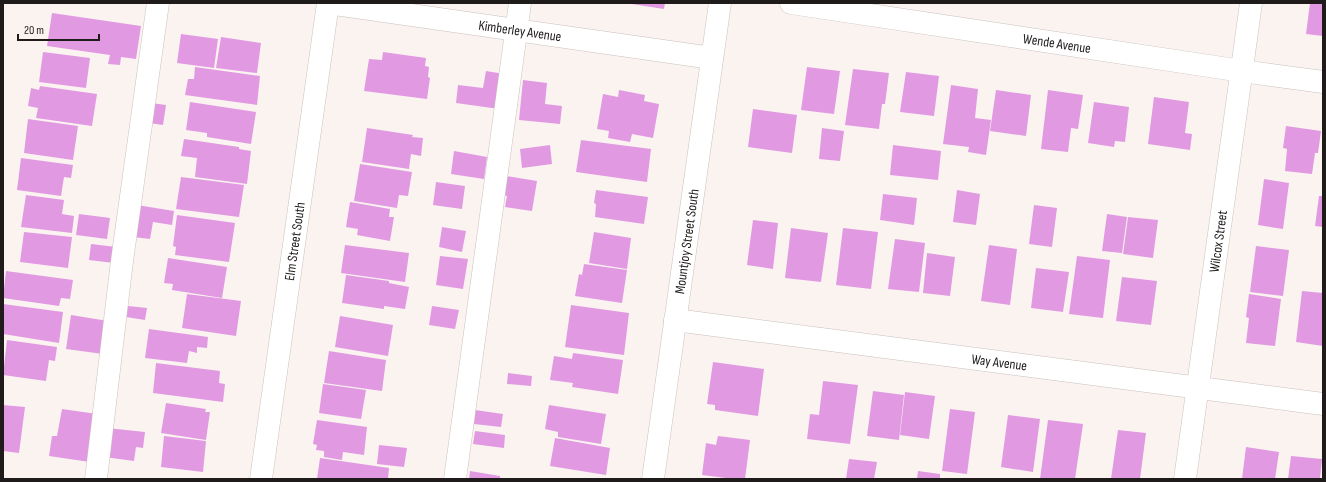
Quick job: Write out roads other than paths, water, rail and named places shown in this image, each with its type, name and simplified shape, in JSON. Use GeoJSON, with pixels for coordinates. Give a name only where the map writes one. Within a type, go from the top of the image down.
{"type":"FeatureCollection","features":[{"type":"Feature","properties":{"kind":"street"},"geometry":{"type":"LineString","coordinates":[[96,479],[124,254],[158,3]]}},
{"type":"Feature","properties":{"kind":"street","name":"Kimberley Avenue"},"geometry":{"type":"LineString","coordinates":[[328,3],[712,58]]}},
{"type":"Feature","properties":{"kind":"street","name":"Elm Street South"},"geometry":{"type":"LineString","coordinates":[[261,479],[328,3]]}},
{"type":"Feature","properties":{"kind":"street"},"geometry":{"type":"LineString","coordinates":[[455,479],[520,3]]}},
{"type":"Feature","properties":{"kind":"street","name":"Mountjoy Street South"},"geometry":{"type":"LineString","coordinates":[[653,479],[720,3]]}},
{"type":"Feature","properties":{"kind":"street","name":"Wende Avenue"},"geometry":{"type":"LineString","coordinates":[[791,3],[1323,82]]}},
{"type":"Feature","properties":{"kind":"street","name":"Wilcox Street"},"geometry":{"type":"LineString","coordinates":[[1185,479],[1251,3]]}},
{"type":"Feature","properties":{"kind":"street","name":"Way Avenue"},"geometry":{"type":"LineString","coordinates":[[675,320],[1323,404]]}}]}
